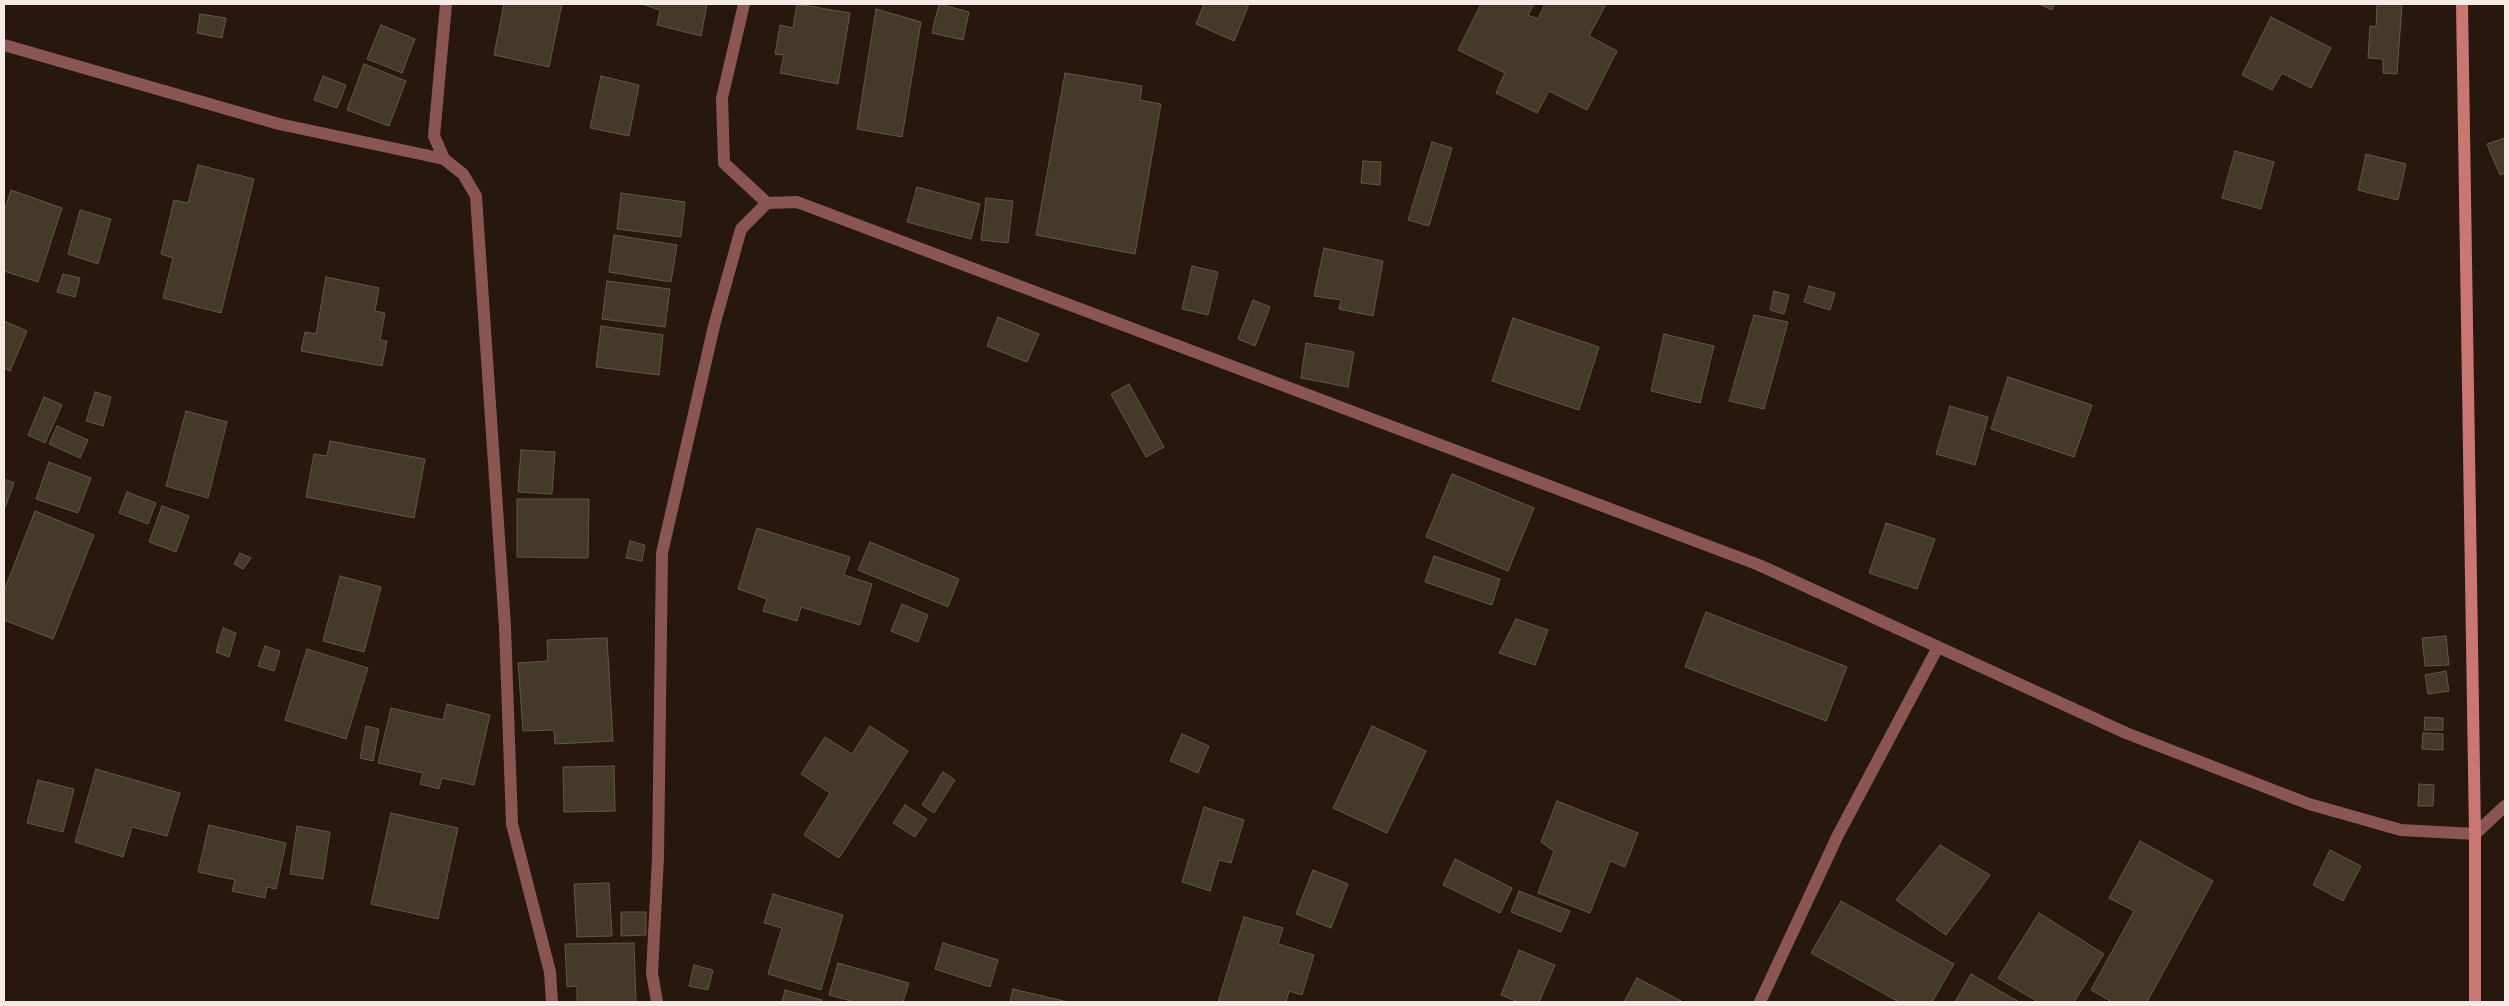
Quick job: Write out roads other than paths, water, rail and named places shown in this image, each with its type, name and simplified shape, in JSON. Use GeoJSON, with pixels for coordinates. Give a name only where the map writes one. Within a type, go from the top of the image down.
{"type":"FeatureCollection","features":[{"type":"Feature","properties":{"kind":"street"},"geometry":{"type":"LineString","coordinates":[[444,159],[434,136],[446,4]]}},
{"type":"Feature","properties":{"kind":"street"},"geometry":{"type":"LineString","coordinates":[[744,4],[722,98],[724,163],[767,203]]}},
{"type":"Feature","properties":{"kind":"street"},"geometry":{"type":"LineString","coordinates":[[2462,4],[2475,834],[2475,1002]]}},
{"type":"Feature","properties":{"kind":"street"},"geometry":{"type":"LineString","coordinates":[[4,45],[279,124],[444,159],[463,174],[476,196],[506,627],[512,824],[550,972],[552,1002]]}},
{"type":"Feature","properties":{"kind":"street"},"geometry":{"type":"LineString","coordinates":[[657,1002],[652,973],[658,858],[662,553],[714,326],[741,229],[767,203],[797,202],[1740,558],[2126,733],[2309,804],[2401,830],[2475,834],[2505,806]]}},
{"type":"Feature","properties":{"kind":"street"},"geometry":{"type":"LineString","coordinates":[[1760,1002],[1838,835],[1938,647]]}}]}
